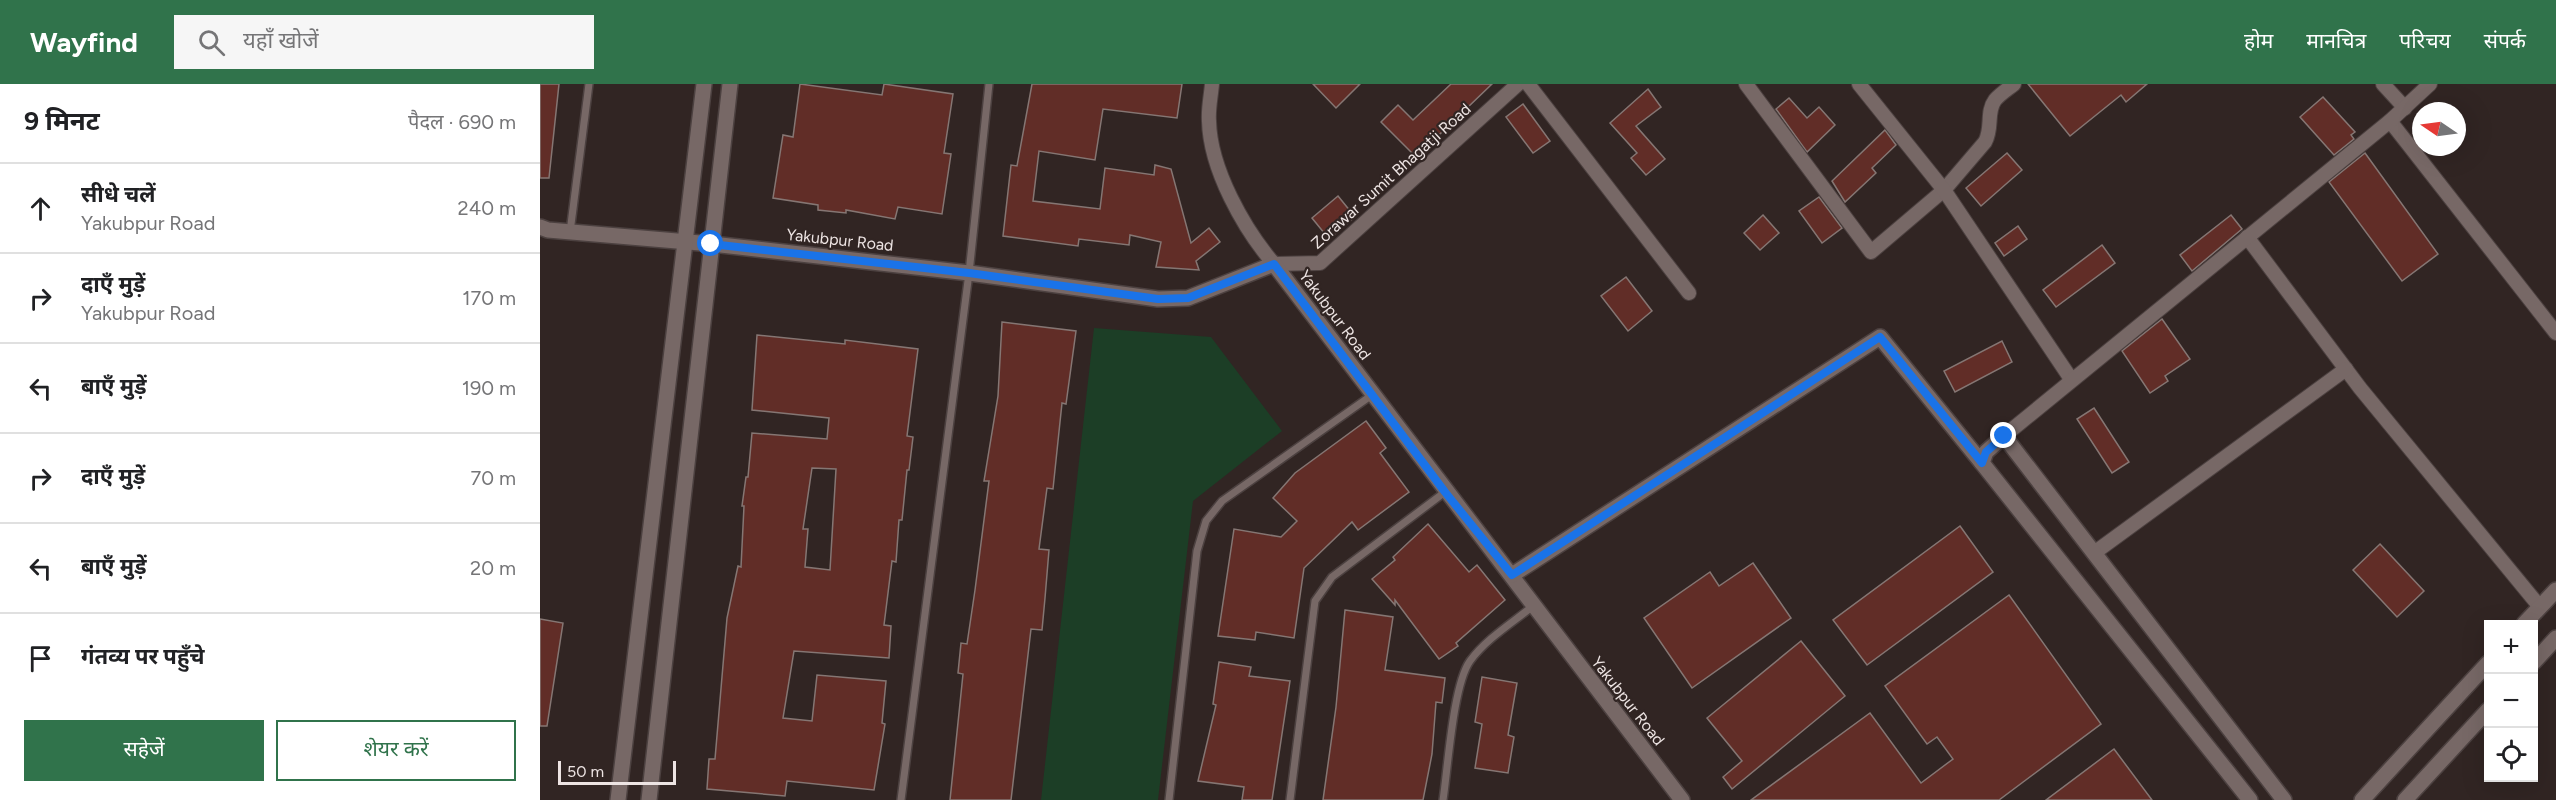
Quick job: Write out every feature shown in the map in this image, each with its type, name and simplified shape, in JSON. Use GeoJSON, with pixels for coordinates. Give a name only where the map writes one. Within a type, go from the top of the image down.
{"type":"FeatureCollection","features":[{"type":"Feature","properties":{"kind":"street"},"geometry":{"type":"LineString","coordinates":[[618,800],[704,84]]}},
{"type":"Feature","properties":{"kind":"street"},"geometry":{"type":"LineString","coordinates":[[649,800],[730,84]]}},
{"type":"Feature","properties":{"kind":"street"},"geometry":{"type":"LineString","coordinates":[[1212,84],[1209,121],[1212,146],[1219,168],[1239,214],[1260,248],[1274,264]]}},
{"type":"Feature","properties":{"kind":"street","name":"Zorawar Sumit Bhagatji Road"},"geometry":{"type":"LineString","coordinates":[[1274,264],[1320,263],[1518,84]]}},
{"type":"Feature","properties":{"kind":"street"},"geometry":{"type":"LineString","coordinates":[[1528,84],[1689,293]]}},
{"type":"Feature","properties":{"kind":"street"},"geometry":{"type":"LineString","coordinates":[[1746,84],[1871,252],[1944,190],[1986,142],[1990,133],[1990,110],[1996,99],[2014,84]]}},
{"type":"Feature","properties":{"kind":"street"},"geometry":{"type":"LineString","coordinates":[[1859,84],[1944,190],[2071,379]]}},
{"type":"Feature","properties":{"kind":"street"},"geometry":{"type":"LineString","coordinates":[[2383,84],[2404,108]]}},
{"type":"Feature","properties":{"kind":"street"},"geometry":{"type":"LineString","coordinates":[[1982,463],[1986,452],[2071,379],[2390,121],[2430,84]]}},
{"type":"Feature","properties":{"kind":"street"},"geometry":{"type":"LineString","coordinates":[[2390,121],[2556,333]]}},
{"type":"Feature","properties":{"kind":"street","name":"Yakubpur Road"},"geometry":{"type":"LineString","coordinates":[[543,230],[686,241],[969,273],[1158,299],[1188,298],[1274,264],[1445,492],[1512,575],[1533,606],[1682,800]]}},
{"type":"Feature","properties":{"kind":"street"},"geometry":{"type":"LineString","coordinates":[[2247,237],[2346,369],[2540,607]]}},
{"type":"Feature","properties":{"kind":"street"},"geometry":{"type":"LineString","coordinates":[[1512,575],[1880,337],[2250,800]]}},
{"type":"Feature","properties":{"kind":"street"},"geometry":{"type":"LineString","coordinates":[[2094,553],[2346,369]]}},
{"type":"Feature","properties":{"kind":"street"},"geometry":{"type":"LineString","coordinates":[[2004,436],[2284,800]]}},
{"type":"Feature","properties":{"kind":"street"},"geometry":{"type":"LineString","coordinates":[[2528,620],[2556,590]]}},
{"type":"Feature","properties":{"kind":"street"},"geometry":{"type":"LineString","coordinates":[[2538,658],[2556,638]]}},
{"type":"Feature","properties":{"kind":"street"},"geometry":{"type":"LineString","coordinates":[[2362,800],[2484,667]]}},
{"type":"Feature","properties":{"kind":"street"},"geometry":{"type":"LineString","coordinates":[[2405,800],[2484,715]]}},
{"type":"Feature","properties":{"kind":"lane"},"geometry":{"type":"LineString","coordinates":[[570,232],[589,84]]}},
{"type":"Feature","properties":{"kind":"lane"},"geometry":{"type":"LineString","coordinates":[[901,800],[969,273],[989,84]]}},
{"type":"Feature","properties":{"kind":"lane"},"geometry":{"type":"LineString","coordinates":[[1169,800],[1197,551],[1206,521],[1222,501],[1372,395]]}},
{"type":"Feature","properties":{"kind":"lane"},"geometry":{"type":"LineString","coordinates":[[1290,800],[1315,601],[1332,577],[1445,492]]}},
{"type":"Feature","properties":{"kind":"lane"},"geometry":{"type":"LineString","coordinates":[[1443,800],[1461,683],[1469,662],[1483,646],[1533,606]]}},
{"type":"Feature","properties":{"kind":"green space"},"geometry":{"type":"Polygon","coordinates":[[[1094,328],[1211,337],[1282,431],[1193,501],[1158,800],[1041,800],[1094,328]]]}},
{"type":"Feature","properties":{"kind":"building"},"geometry":{"type":"Polygon","coordinates":[[[540,84],[559,84],[549,178],[540,178],[540,84]]]}},
{"type":"Feature","properties":{"kind":"building"},"geometry":{"type":"Polygon","coordinates":[[[800,84],[882,95],[884,84],[953,94],[944,153],[951,154],[942,214],[898,207],[895,219],[846,210],[846,213],[818,210],[818,205],[773,198],[783,135],[793,137],[800,84]]]}},
{"type":"Feature","properties":{"kind":"building"},"geometry":{"type":"Polygon","coordinates":[[[1032,84],[1182,84],[1177,118],[1103,109],[1095,160],[1039,151],[1033,201],[1100,209],[1105,168],[1154,175],[1155,165],[1171,169],[1191,243],[1209,228],[1220,242],[1196,261],[1199,270],[1156,267],[1161,242],[1130,235],[1129,245],[1079,239],[1078,246],[1003,236],[1011,165],[1017,166],[1032,84]]]}},
{"type":"Feature","properties":{"kind":"building"},"geometry":{"type":"Polygon","coordinates":[[[1313,84],[1360,84],[1336,108],[1313,84]]]}},
{"type":"Feature","properties":{"kind":"building"},"geometry":{"type":"Polygon","coordinates":[[[1451,84],[1492,84],[1416,157],[1381,122],[1398,105],[1413,120],[1451,84]]]}},
{"type":"Feature","properties":{"kind":"building"},"geometry":{"type":"Polygon","coordinates":[[[2028,84],[2147,84],[2126,102],[2121,95],[2070,136],[2028,84]]]}},
{"type":"Feature","properties":{"kind":"building"},"geometry":{"type":"Polygon","coordinates":[[[1648,89],[1661,107],[1636,126],[1665,159],[1646,175],[1631,158],[1637,153],[1610,123],[1648,89]]]}},
{"type":"Feature","properties":{"kind":"building"},"geometry":{"type":"Polygon","coordinates":[[[2323,97],[2355,132],[2351,135],[2354,139],[2334,155],[2300,117],[2323,97]]]}},
{"type":"Feature","properties":{"kind":"building"},"geometry":{"type":"Polygon","coordinates":[[[1789,98],[1807,118],[1819,107],[1835,125],[1807,152],[1776,109],[1789,98]]]}},
{"type":"Feature","properties":{"kind":"building"},"geometry":{"type":"Polygon","coordinates":[[[1523,104],[1550,141],[1533,153],[1506,117],[1523,104]]]}},
{"type":"Feature","properties":{"kind":"building"},"geometry":{"type":"Polygon","coordinates":[[[1885,130],[1896,145],[1872,168],[1876,173],[1845,202],[1832,181],[1885,130]]]}},
{"type":"Feature","properties":{"kind":"building"},"geometry":{"type":"Polygon","coordinates":[[[2007,153],[2022,170],[1981,206],[1966,188],[2007,153]]]}},
{"type":"Feature","properties":{"kind":"building"},"geometry":{"type":"Polygon","coordinates":[[[2365,153],[2438,254],[2402,281],[2329,182],[2365,153]]]}},
{"type":"Feature","properties":{"kind":"building"},"geometry":{"type":"Polygon","coordinates":[[[1338,196],[1355,217],[1329,239],[1312,218],[1338,196]]]}},
{"type":"Feature","properties":{"kind":"building"},"geometry":{"type":"Polygon","coordinates":[[[1819,197],[1842,228],[1822,243],[1799,211],[1819,197]]]}},
{"type":"Feature","properties":{"kind":"building"},"geometry":{"type":"Polygon","coordinates":[[[1763,215],[1779,233],[1760,250],[1744,233],[1763,215]]]}},
{"type":"Feature","properties":{"kind":"building"},"geometry":{"type":"Polygon","coordinates":[[[2231,215],[2242,229],[2192,271],[2180,255],[2231,215]]]}},
{"type":"Feature","properties":{"kind":"building"},"geometry":{"type":"Polygon","coordinates":[[[2018,226],[2027,239],[2004,256],[1995,243],[2018,226]]]}},
{"type":"Feature","properties":{"kind":"building"},"geometry":{"type":"Polygon","coordinates":[[[2102,245],[2115,263],[2056,307],[2043,290],[2102,245]]]}},
{"type":"Feature","properties":{"kind":"building"},"geometry":{"type":"Polygon","coordinates":[[[1626,277],[1652,311],[1628,331],[1601,296],[1626,277]]]}},
{"type":"Feature","properties":{"kind":"building"},"geometry":{"type":"Polygon","coordinates":[[[2162,319],[2190,359],[2165,376],[2168,381],[2150,393],[2122,351],[2162,319]]]}},
{"type":"Feature","properties":{"kind":"building"},"geometry":{"type":"Polygon","coordinates":[[[1002,322],[1076,331],[1066,404],[1062,403],[1053,489],[1047,488],[1039,549],[1049,550],[1042,630],[1031,629],[1011,800],[950,800],[963,674],[958,673],[961,643],[967,644],[989,481],[984,481],[998,396],[1002,322]]]}},
{"type":"Feature","properties":{"kind":"building"},"geometry":{"type":"Polygon","coordinates":[[[757,335],[845,344],[845,340],[918,349],[907,436],[913,437],[909,470],[907,470],[902,520],[899,520],[896,562],[892,561],[884,625],[891,626],[889,658],[794,651],[783,718],[812,721],[817,675],[886,681],[882,723],[885,724],[874,790],[787,781],[785,796],[707,789],[709,759],[715,759],[727,618],[738,566],[741,567],[744,506],[742,506],[746,477],[748,477],[752,433],[827,439],[829,418],[752,410],[757,335]],[[812,468],[803,529],[808,529],[805,567],[830,570],[836,469],[812,468]]]}},
{"type":"Feature","properties":{"kind":"building"},"geometry":{"type":"Polygon","coordinates":[[[2002,341],[2012,362],[1955,392],[1944,371],[2002,341]]]}},
{"type":"Feature","properties":{"kind":"building"},"geometry":{"type":"Polygon","coordinates":[[[2094,408],[2129,462],[2112,473],[2077,419],[2094,408]]]}},
{"type":"Feature","properties":{"kind":"building"},"geometry":{"type":"Polygon","coordinates":[[[1366,421],[1386,448],[1380,453],[1409,492],[1358,530],[1352,522],[1304,568],[1294,638],[1256,632],[1255,640],[1218,636],[1234,529],[1281,537],[1297,521],[1273,498],[1295,473],[1366,421]]]}},
{"type":"Feature","properties":{"kind":"building"},"geometry":{"type":"Polygon","coordinates":[[[1428,524],[1469,572],[1477,565],[1505,600],[1456,643],[1458,646],[1439,659],[1395,600],[1395,605],[1372,579],[1395,560],[1393,557],[1428,524]]]}},
{"type":"Feature","properties":{"kind":"building"},"geometry":{"type":"Polygon","coordinates":[[[1960,526],[1993,572],[1867,665],[1833,620],[1960,526]]]}},
{"type":"Feature","properties":{"kind":"building"},"geometry":{"type":"Polygon","coordinates":[[[2380,544],[2424,591],[2397,617],[2353,570],[2380,544]]]}},
{"type":"Feature","properties":{"kind":"building"},"geometry":{"type":"Polygon","coordinates":[[[1753,563],[1791,618],[1692,688],[1644,618],[1710,572],[1719,586],[1753,563]]]}},
{"type":"Feature","properties":{"kind":"building"},"geometry":{"type":"Polygon","coordinates":[[[2009,595],[2101,724],[1999,800],[1751,800],[1870,713],[1921,783],[1953,759],[1937,737],[1927,744],[1885,686],[2009,595]]]}},
{"type":"Feature","properties":{"kind":"building"},"geometry":{"type":"Polygon","coordinates":[[[1345,610],[1393,617],[1385,670],[1445,678],[1442,703],[1436,702],[1432,754],[1423,800],[1323,800],[1336,707],[1345,610]]]}},
{"type":"Feature","properties":{"kind":"building"},"geometry":{"type":"Polygon","coordinates":[[[540,619],[563,623],[547,726],[540,726],[540,619]]]}},
{"type":"Feature","properties":{"kind":"building"},"geometry":{"type":"Polygon","coordinates":[[[1801,641],[1845,696],[1732,789],[1723,777],[1742,761],[1707,718],[1801,641]]]}},
{"type":"Feature","properties":{"kind":"building"},"geometry":{"type":"Polygon","coordinates":[[[1219,662],[1251,667],[1249,676],[1290,681],[1272,800],[1242,800],[1244,787],[1198,781],[1216,705],[1213,704],[1219,662]]]}},
{"type":"Feature","properties":{"kind":"building"},"geometry":{"type":"Polygon","coordinates":[[[1482,677],[1517,683],[1508,735],[1514,737],[1508,773],[1475,768],[1482,724],[1475,722],[1482,677]]]}},
{"type":"Feature","properties":{"kind":"building"},"geometry":{"type":"Polygon","coordinates":[[[2114,749],[2152,800],[2046,800],[2114,749]]]}},
{"type":"Feature","properties":{"kind":"route"},"geometry":{"type":"LineString","coordinates":[[711,244],[969,273],[1120,296],[1158,299],[1188,298],[1274,264],[1445,492],[1512,575],[1880,337],[1982,463],[1986,452],[2004,436]]}}]}
